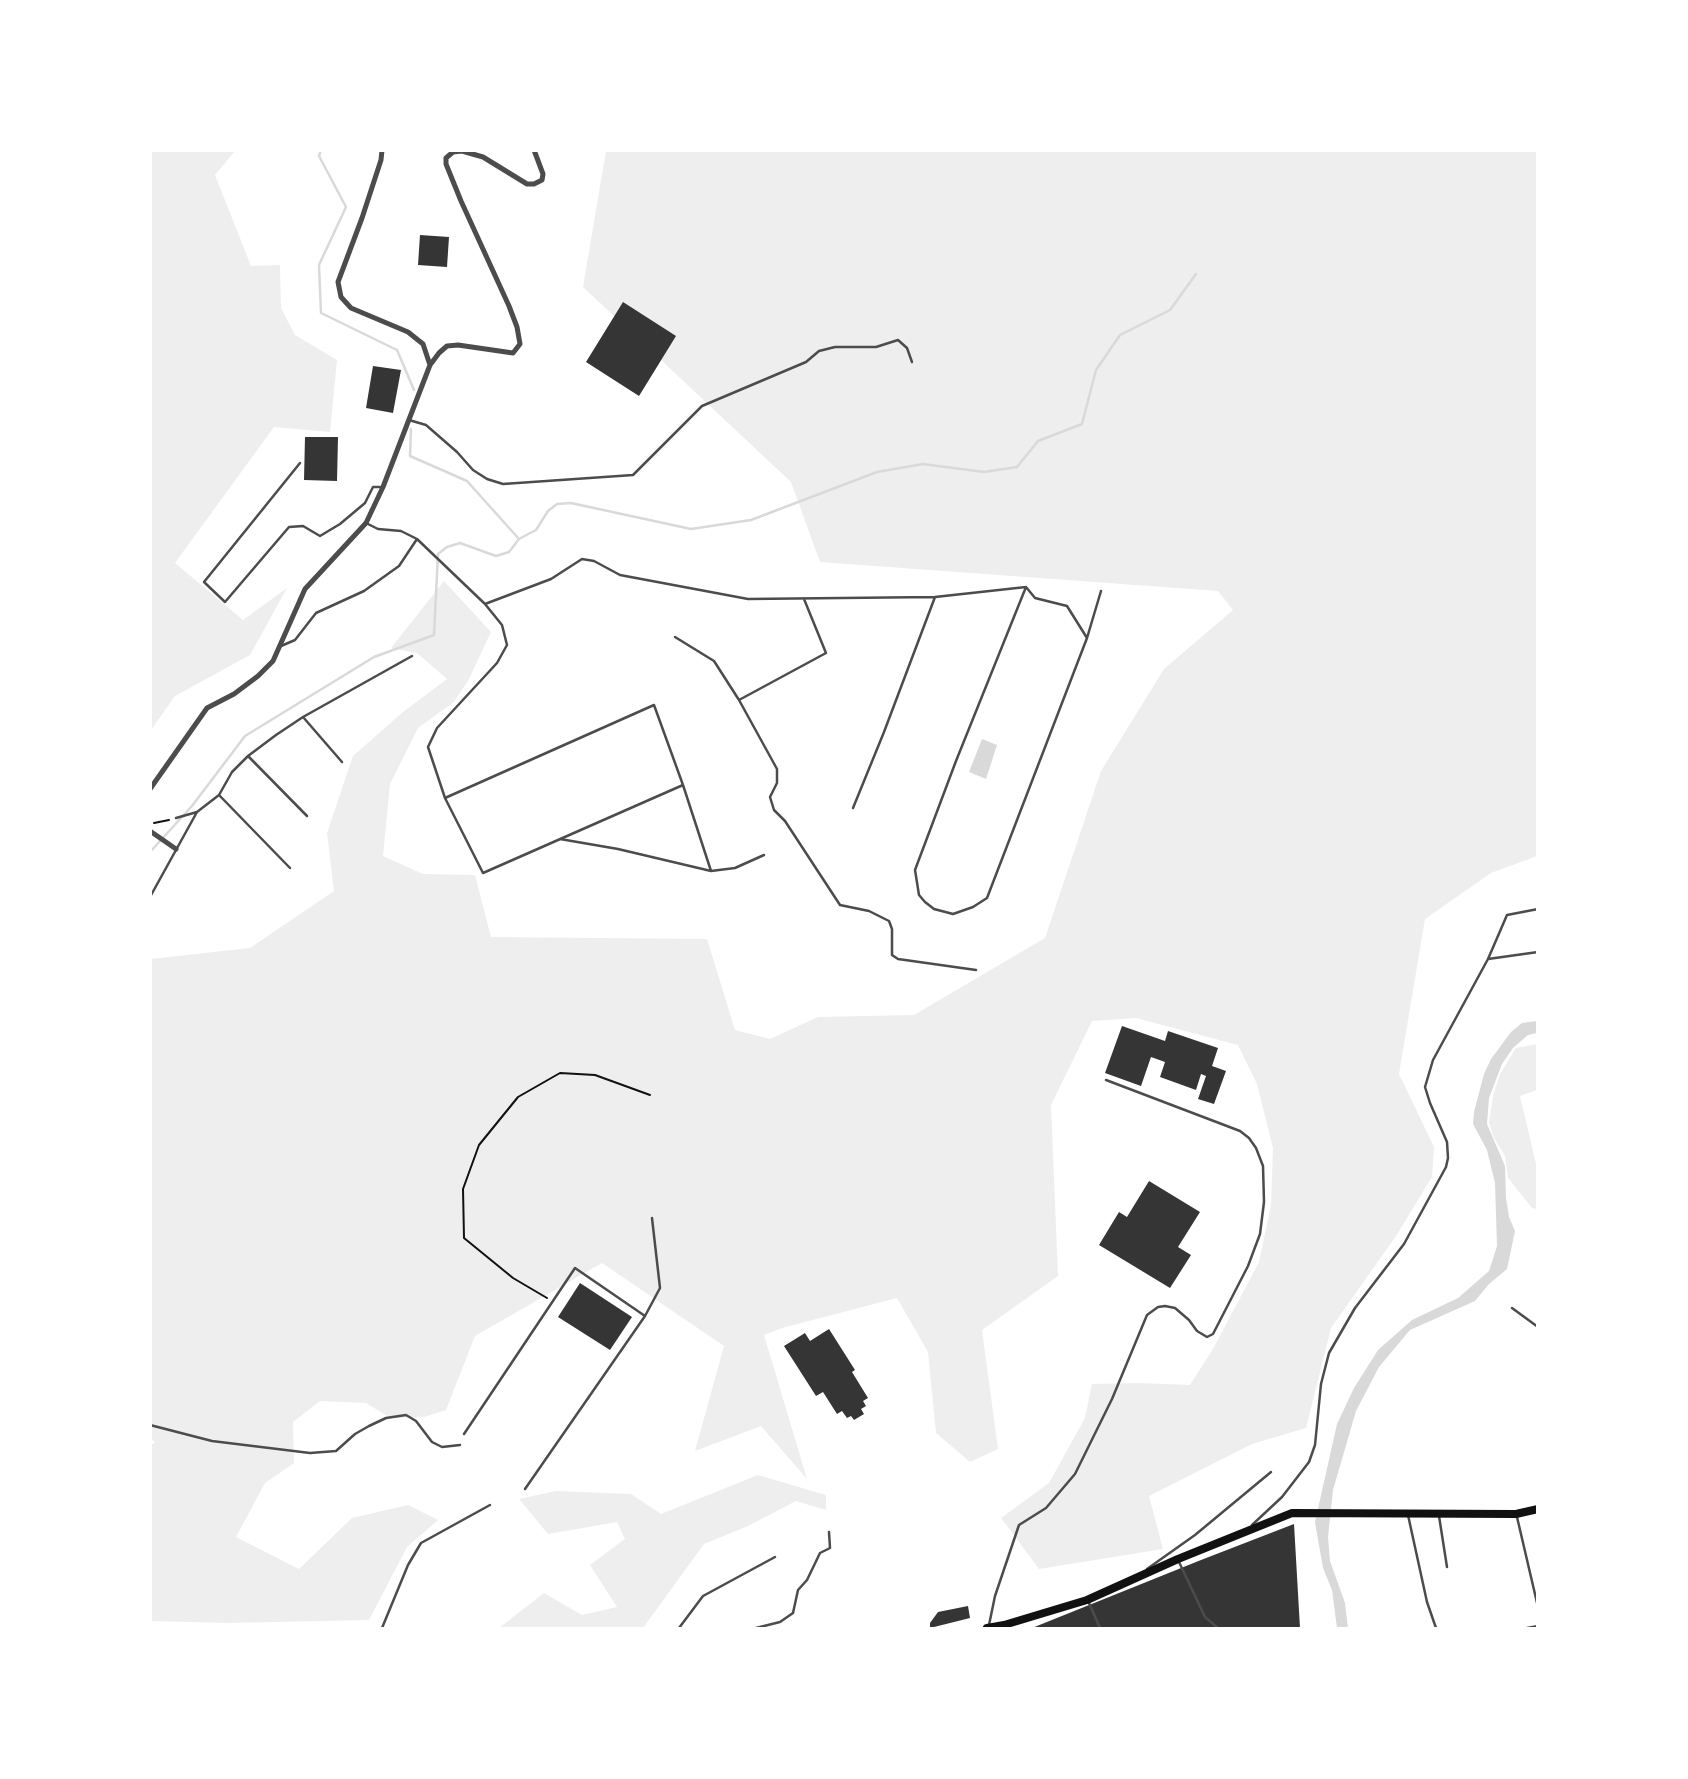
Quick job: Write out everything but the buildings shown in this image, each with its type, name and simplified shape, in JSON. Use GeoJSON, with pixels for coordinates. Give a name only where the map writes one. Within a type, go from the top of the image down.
{"type":"FeatureCollection","features":[{"type":"Feature","properties":{"kind":"main road"},"geometry":{"type":"LineString","coordinates":[[988,1628],[1005,1627],[1087,1600],[1178,1559],[1292,1513],[1516,1514],[1538,1509]]}},
{"type":"Feature","properties":{"kind":"street"},"geometry":{"type":"LineString","coordinates":[[382,150],[362,218],[338,282],[341,297],[351,308],[408,332],[423,344],[430,365]]}},
{"type":"Feature","properties":{"kind":"street"},"geometry":{"type":"LineString","coordinates":[[150,789],[207,708],[234,694],[258,676],[272,661],[305,589],[366,523],[383,487],[430,365],[447,346],[458,345],[513,353],[520,344],[509,306],[466,212],[446,158],[453,152],[462,151],[483,158],[527,184],[534,184],[542,180],[543,174],[534,150]]}},
{"type":"Feature","properties":{"kind":"street"},"geometry":{"type":"LineString","coordinates":[[150,831],[176,849]]}},
{"type":"Feature","properties":{"kind":"lane"},"geometry":{"type":"LineString","coordinates":[[409,420],[426,425],[473,470],[486,479],[503,484],[634,475],[702,405],[806,362],[819,351],[835,347],[876,347],[898,340],[907,348],[912,362]]}},
{"type":"Feature","properties":{"kind":"lane"},"geometry":{"type":"LineString","coordinates":[[300,463],[204,582],[225,602],[289,527],[303,526],[320,536],[340,524],[365,503],[373,487],[383,487]]}},
{"type":"Feature","properties":{"kind":"lane"},"geometry":{"type":"LineString","coordinates":[[366,523],[378,529],[401,531],[417,539],[485,604],[502,625],[507,645],[497,663],[437,728],[428,747],[430,760],[445,797],[483,873],[683,785]]}},
{"type":"Feature","properties":{"kind":"lane"},"geometry":{"type":"LineString","coordinates":[[281,646],[295,640],[316,613],[364,591],[389,574],[399,566],[417,539]]}},
{"type":"Feature","properties":{"kind":"lane"},"geometry":{"type":"LineString","coordinates":[[485,604],[551,579],[582,559],[594,561],[620,575],[748,598],[934,597],[1026,587]]}},
{"type":"Feature","properties":{"kind":"lane"},"geometry":{"type":"LineString","coordinates":[[1026,587],[1035,598],[1067,606],[1087,638]]}},
{"type":"Feature","properties":{"kind":"lane"},"geometry":{"type":"LineString","coordinates":[[1026,587],[915,870],[919,895],[934,909],[953,914],[973,907],[987,898],[1087,638],[1101,591]]}},
{"type":"Feature","properties":{"kind":"lane"},"geometry":{"type":"LineString","coordinates":[[853,808],[934,597]]}},
{"type":"Feature","properties":{"kind":"lane"},"geometry":{"type":"LineString","coordinates":[[739,700],[826,653],[803,599]]}},
{"type":"Feature","properties":{"kind":"lane"},"geometry":{"type":"LineString","coordinates":[[675,637],[714,661],[739,700],[777,769],[777,783],[770,797],[774,810],[785,821],[840,905],[869,911],[889,921],[892,929],[892,955],[898,960],[976,970]]}},
{"type":"Feature","properties":{"kind":"lane"},"geometry":{"type":"LineString","coordinates":[[176,818],[197,812],[219,795],[232,772],[248,756],[303,717],[412,656]]}},
{"type":"Feature","properties":{"kind":"lane"},"geometry":{"type":"LineString","coordinates":[[445,797],[654,705],[711,871]]}},
{"type":"Feature","properties":{"kind":"lane"},"geometry":{"type":"LineString","coordinates":[[303,717],[342,762]]}},
{"type":"Feature","properties":{"kind":"lane"},"geometry":{"type":"LineString","coordinates":[[248,756],[307,816]]}},
{"type":"Feature","properties":{"kind":"lane"},"geometry":{"type":"LineString","coordinates":[[219,795],[290,868]]}},
{"type":"Feature","properties":{"kind":"lane"},"geometry":{"type":"LineString","coordinates":[[150,897],[197,812]]}},
{"type":"Feature","properties":{"kind":"lane"},"geometry":{"type":"LineString","coordinates":[[560,839],[618,849],[711,871],[735,868],[764,855]]}},
{"type":"Feature","properties":{"kind":"lane"},"geometry":{"type":"LineString","coordinates":[[1247,1530],[1282,1497],[1309,1462],[1315,1445],[1321,1384],[1329,1353],[1355,1308],[1404,1244],[1443,1176],[1449,1151],[1428,1098],[1425,1081],[1433,1060],[1488,960],[1507,915],[1538,909]]}},
{"type":"Feature","properties":{"kind":"lane"},"geometry":{"type":"LineString","coordinates":[[1488,960],[1538,952]]}},
{"type":"Feature","properties":{"kind":"lane"},"geometry":{"type":"LineString","coordinates":[[988,1628],[993,1602],[1018,1525],[1046,1508],[1075,1474],[1112,1399],[1147,1315],[1158,1307],[1175,1308],[1197,1331],[1207,1337],[1213,1334],[1248,1266],[1259,1234],[1264,1202],[1263,1166],[1249,1138],[1240,1131],[1106,1080]]}},
{"type":"Feature","properties":{"kind":"lane"},"geometry":{"type":"LineString","coordinates":[[525,1489],[645,1316],[660,1288],[652,1218]]}},
{"type":"Feature","properties":{"kind":"lane"},"geometry":{"type":"LineString","coordinates":[[464,1434],[575,1268],[645,1316]]}},
{"type":"Feature","properties":{"kind":"lane"},"geometry":{"type":"LineString","coordinates":[[1512,1308],[1538,1327]]}},
{"type":"Feature","properties":{"kind":"lane"},"geometry":{"type":"LineString","coordinates":[[150,1425],[212,1441],[310,1453],[336,1451],[369,1426],[386,1418],[405,1415],[416,1421],[432,1442],[442,1447],[460,1445]]}},
{"type":"Feature","properties":{"kind":"lane"},"geometry":{"type":"LineString","coordinates":[[1128,1583],[1195,1535],[1271,1472]]}},
{"type":"Feature","properties":{"kind":"lane"},"geometry":{"type":"LineString","coordinates":[[382,1629],[408,1565],[421,1543],[490,1505]]}},
{"type":"Feature","properties":{"kind":"lane"},"geometry":{"type":"LineString","coordinates":[[1407,1512],[1427,1602],[1436,1629]]}},
{"type":"Feature","properties":{"kind":"lane"},"geometry":{"type":"LineString","coordinates":[[1438,1513],[1447,1567]]}},
{"type":"Feature","properties":{"kind":"lane"},"geometry":{"type":"LineString","coordinates":[[1516,1514],[1538,1607]]}},
{"type":"Feature","properties":{"kind":"lane"},"geometry":{"type":"LineString","coordinates":[[756,1629],[780,1622],[793,1613],[798,1590],[807,1580],[820,1553],[830,1548],[828,1532]]}},
{"type":"Feature","properties":{"kind":"lane"},"geometry":{"type":"LineString","coordinates":[[679,1629],[703,1596],[775,1557]]}},
{"type":"Feature","properties":{"kind":"lane"},"geometry":{"type":"LineString","coordinates":[[1178,1559],[1205,1617],[1218,1629]]}},
{"type":"Feature","properties":{"kind":"lane"},"geometry":{"type":"LineString","coordinates":[[1087,1600],[1100,1629]]}},
{"type":"Feature","properties":{"kind":"lane"},"geometry":{"type":"LineString","coordinates":[[1527,1629],[1538,1626]]}},
{"type":"Feature","properties":{"kind":"path"},"geometry":{"type":"LineString","coordinates":[[150,824],[176,818]]}},
{"type":"Feature","properties":{"kind":"path"},"geometry":{"type":"LineString","coordinates":[[553,1301],[513,1278],[464,1238],[463,1189],[479,1145],[518,1097],[560,1073],[595,1074],[650,1095]]}},
{"type":"Feature","properties":{"kind":"shaded area"},"geometry":{"type":"Polygon","coordinates":[[[151,150],[235,151],[215,175],[251,266],[280,265],[281,308],[295,335],[337,360],[330,432],[274,427],[175,563],[243,620],[287,588],[250,655],[175,696],[151,730],[151,150]]]}},
{"type":"Feature","properties":{"kind":"shaded area"},"geometry":{"type":"Polygon","coordinates":[[[606,151],[1537,151],[1537,856],[1491,873],[1425,919],[1399,1074],[1434,1147],[1432,1177],[1396,1236],[1331,1328],[1306,1428],[1252,1444],[1149,1496],[1163,1549],[1039,1569],[1001,1518],[1049,1483],[1085,1418],[1092,1384],[1190,1385],[1213,1349],[1259,1262],[1271,1205],[1273,1148],[1257,1084],[1238,1045],[1136,1018],[1092,1021],[1051,1105],[1058,1276],[982,1330],[998,1449],[970,1462],[936,1433],[928,1352],[897,1298],[764,1335],[807,1479],[761,1426],[695,1451],[724,1346],[602,1263],[475,1336],[446,1410],[424,1417],[391,1418],[366,1403],[320,1401],[293,1422],[294,1463],[265,1483],[236,1537],[299,1569],[352,1518],[408,1505],[438,1520],[407,1547],[369,1620],[227,1623],[151,1621],[150,1445],[155,1443],[151,1438],[151,959],[250,948],[334,891],[327,833],[353,756],[403,712],[447,679],[417,653],[391,648],[444,581],[491,632],[469,679],[454,702],[418,728],[390,784],[383,856],[423,874],[475,875],[491,937],[707,939],[735,1030],[770,1039],[818,1017],[914,1015],[1045,938],[1101,771],[1164,669],[1233,610],[1218,591],[820,562],[791,482],[583,287],[606,151]]]}},
{"type":"Feature","properties":{"kind":"shaded area"},"geometry":{"type":"Polygon","coordinates":[[[982,739],[997,745],[986,779],[969,772],[982,739]]]}},
{"type":"Feature","properties":{"kind":"shaded area"},"geometry":{"type":"Polygon","coordinates":[[[1537,1021],[1537,1033],[1528,1035],[1513,1048],[1502,1064],[1489,1098],[1487,1124],[1505,1166],[1506,1198],[1509,1217],[1515,1231],[1507,1269],[1489,1284],[1475,1301],[1410,1330],[1379,1367],[1356,1411],[1333,1490],[1328,1537],[1330,1561],[1345,1603],[1348,1628],[1337,1628],[1332,1590],[1323,1568],[1315,1522],[1337,1424],[1354,1388],[1378,1350],[1412,1320],[1458,1298],[1489,1271],[1497,1246],[1495,1183],[1487,1150],[1473,1124],[1474,1112],[1491,1059],[1511,1032],[1522,1023],[1537,1021]]]}},
{"type":"Feature","properties":{"kind":"shaded area"},"geometry":{"type":"Polygon","coordinates":[[[1537,1044],[1537,1090],[1520,1096],[1537,1168],[1537,1209],[1532,1208],[1508,1178],[1505,1156],[1489,1123],[1500,1074],[1516,1048],[1537,1044]]]}},
{"type":"Feature","properties":{"kind":"shaded area"},"geometry":{"type":"Polygon","coordinates":[[[758,1475],[826,1495],[826,1510],[796,1501],[748,1526],[704,1544],[643,1628],[499,1628],[544,1593],[582,1615],[617,1607],[590,1565],[625,1539],[617,1522],[548,1534],[519,1499],[556,1491],[631,1494],[661,1514],[758,1475]]]}},
{"type":"Feature","properties":{"kind":"waterway"},"geometry":{"type":"LineString","coordinates":[[321,150],[319,156],[346,207],[319,265],[321,313],[397,350],[414,390]]}},
{"type":"Feature","properties":{"kind":"waterway"},"geometry":{"type":"LineString","coordinates":[[519,539],[536,530],[548,511],[557,504],[571,503],[691,529],[751,520],[877,472],[923,464],[984,472],[1017,467],[1038,441],[1082,424],[1096,370],[1120,335],[1170,310],[1196,274]]}},
{"type":"Feature","properties":{"kind":"waterway"},"geometry":{"type":"LineString","coordinates":[[150,852],[192,806],[245,736],[374,657],[434,635],[438,554],[447,547],[460,543],[496,556],[509,552],[519,539],[467,481],[410,456],[411,429]]}}]}
